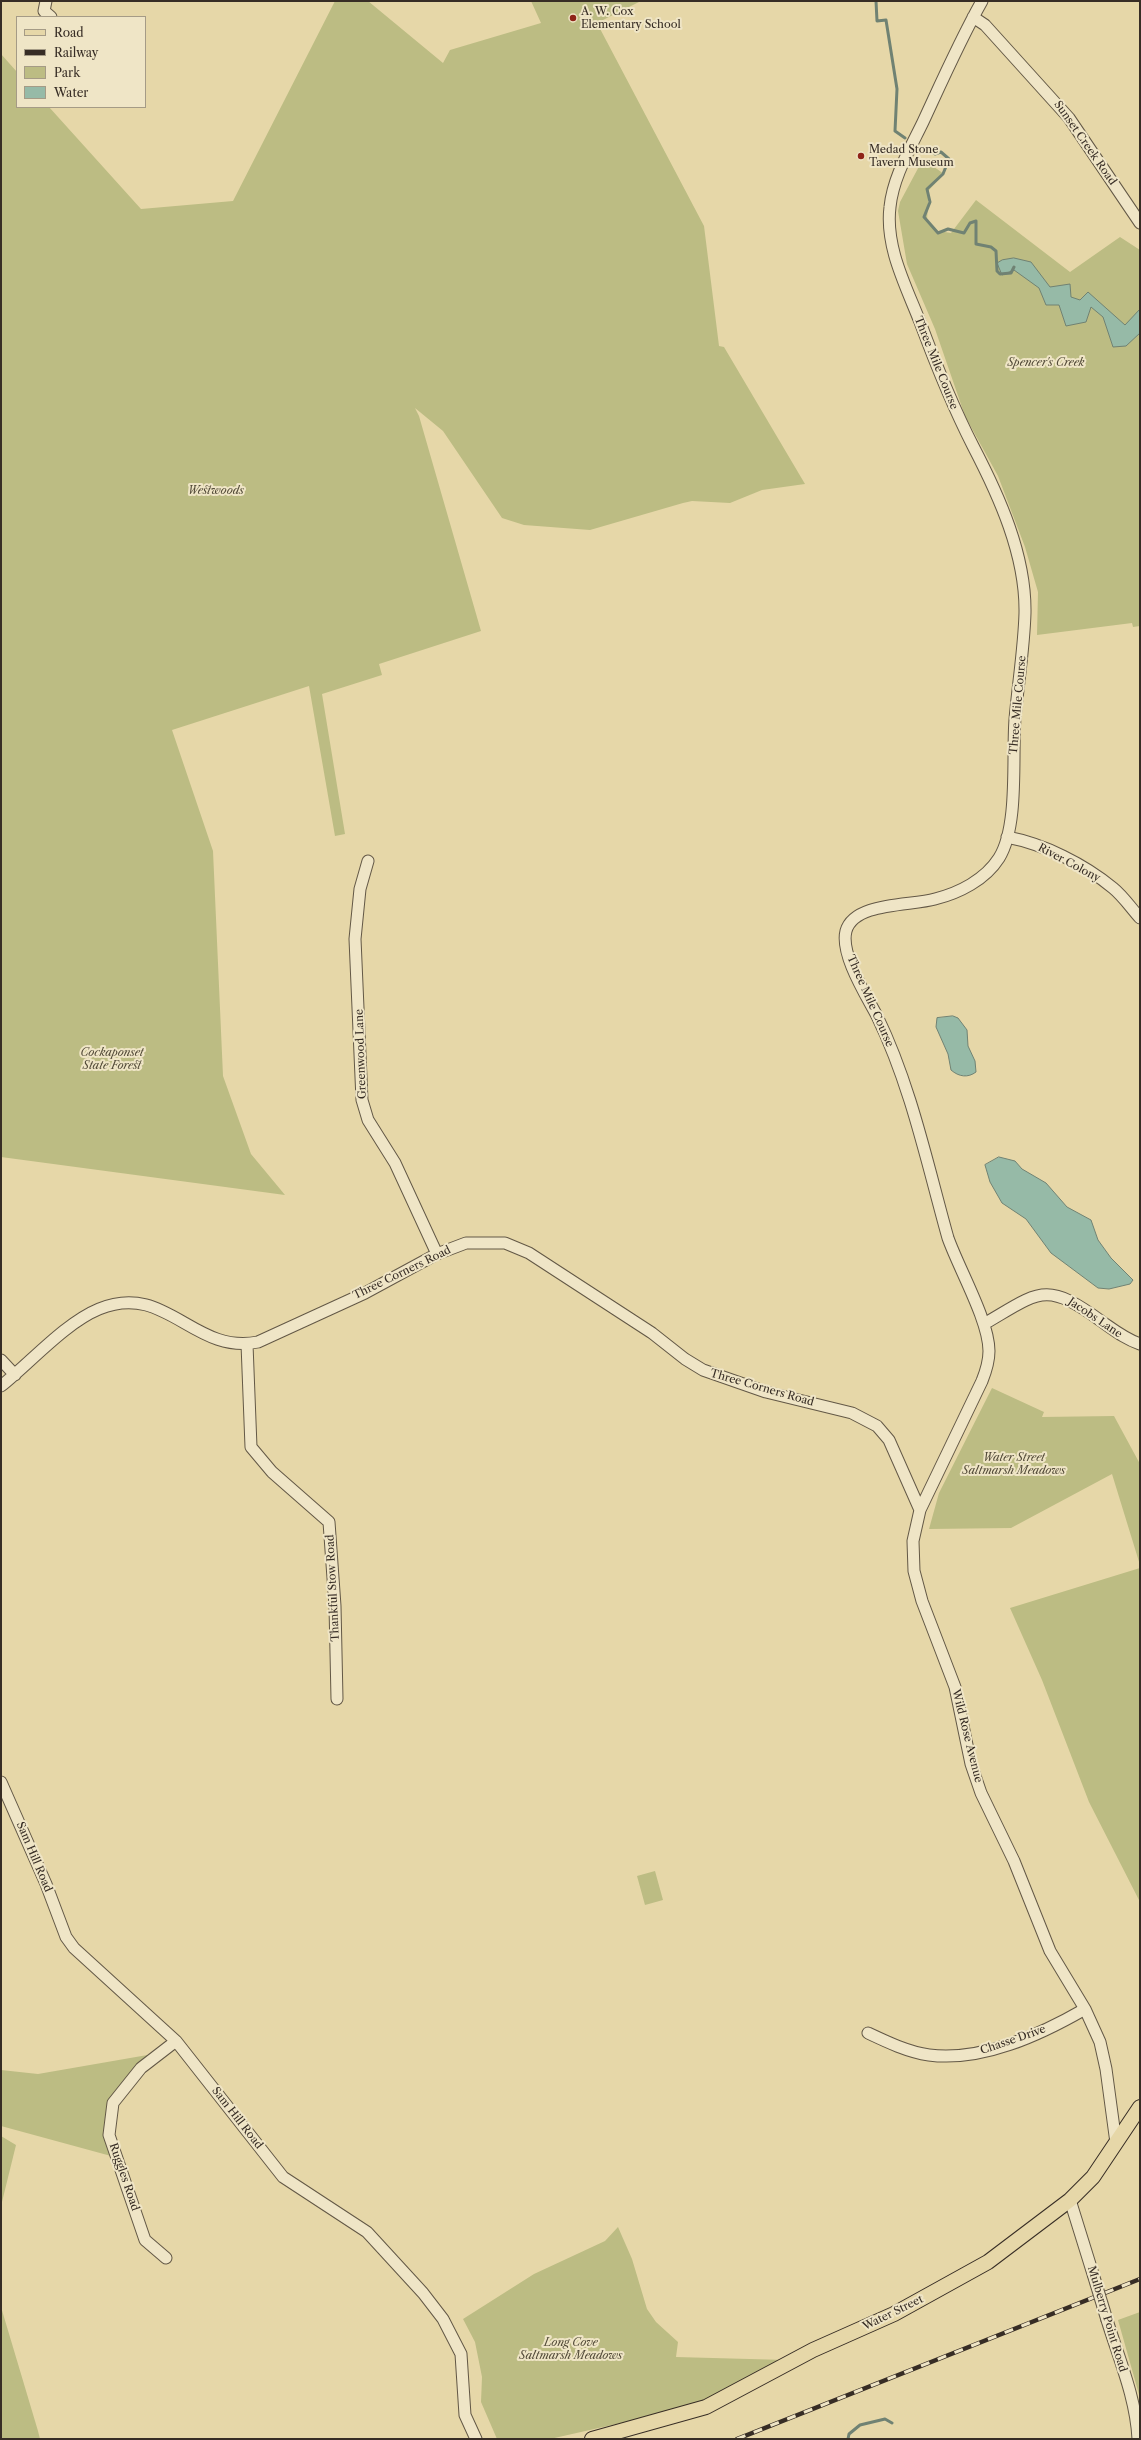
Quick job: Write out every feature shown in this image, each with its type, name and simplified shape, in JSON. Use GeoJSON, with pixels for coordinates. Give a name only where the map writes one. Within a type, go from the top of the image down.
{"type":"FeatureCollection","features":[{"type":"Feature","properties":{"kind":"main road","name":"Water Street"},"geometry":{"type":"LineString","coordinates":[[592,2439],[706,2407],[813,2350],[894,2314],[988,2262],[1070,2200],[1093,2177],[1140,2107]]}},
{"type":"Feature","properties":{"kind":"street"},"geometry":{"type":"LineString","coordinates":[[46,1],[44,11],[50,16]]}},
{"type":"Feature","properties":{"kind":"street","name":"Three Mile Course"},"geometry":{"type":"LineString","coordinates":[[982,1],[900,171],[889,209],[890,230],[897,263],[939,376],[987,473],[1005,518],[1022,578],[1025,611],[1015,723],[1011,814],[1007,837],[997,861],[967,887],[939,898],[879,908],[859,914],[849,923],[845,937],[853,966],[902,1075],[948,1238],[957,1263],[984,1324]]}},
{"type":"Feature","properties":{"kind":"street","name":"Sunset Creek Road"},"geometry":{"type":"LineString","coordinates":[[973,17],[985,25],[1069,118],[1140,223]]}},
{"type":"Feature","properties":{"kind":"street","name":"River Colony"},"geometry":{"type":"LineString","coordinates":[[1007,837],[1033,843],[1088,870],[1114,888],[1140,918]]}},
{"type":"Feature","properties":{"kind":"street","name":"Greenwood Lane"},"geometry":{"type":"LineString","coordinates":[[368,861],[360,889],[355,939],[362,1100],[368,1120],[395,1163],[437,1254]]}},
{"type":"Feature","properties":{"kind":"street","name":"Three Corners Road"},"geometry":{"type":"LineString","coordinates":[[15,1375],[85,1317],[110,1306],[127,1302],[165,1311],[210,1338],[227,1342],[247,1344],[258,1342],[365,1292],[437,1254],[466,1243],[485,1241],[517,1246],[652,1332],[685,1360],[703,1370],[760,1390],[852,1413],[870,1421],[883,1431],[889,1440],[920,1510]]}},
{"type":"Feature","properties":{"kind":"street","name":"Jacobs Lane"},"geometry":{"type":"LineString","coordinates":[[984,1324],[1024,1301],[1046,1294],[1056,1294],[1070,1300],[1121,1335],[1140,1344]]}},
{"type":"Feature","properties":{"kind":"street","name":"Wild Rose Avenue"},"geometry":{"type":"LineString","coordinates":[[984,1324],[989,1351],[986,1369],[920,1510],[913,1541],[916,1580],[955,1687],[975,1775],[1014,1861],[1050,1951],[1085,2009],[1097,2033],[1104,2055],[1116,2143]]}},
{"type":"Feature","properties":{"kind":"street","name":"Thankful Stow Road"},"geometry":{"type":"LineString","coordinates":[[247,1344],[250,1447],[272,1472],[329,1522],[335,1606],[337,1699]]}},
{"type":"Feature","properties":{"kind":"street"},"geometry":{"type":"LineString","coordinates":[[1,1360],[15,1375],[1,1386]]}},
{"type":"Feature","properties":{"kind":"street","name":"Sam Hill Road"},"geometry":{"type":"LineString","coordinates":[[1,1782],[70,1944],[91,1966],[176,2041],[283,2177],[367,2232],[434,2306],[461,2354],[465,2415],[476,2439]]}},
{"type":"Feature","properties":{"kind":"street","name":"Chasse Drive"},"geometry":{"type":"LineString","coordinates":[[868,2033],[902,2047],[929,2055],[970,2054],[1033,2034],[1085,2009]]}},
{"type":"Feature","properties":{"kind":"street","name":"Ruggles Road"},"geometry":{"type":"LineString","coordinates":[[166,2258],[145,2240],[109,2135],[113,2103],[141,2068],[176,2041]]}},
{"type":"Feature","properties":{"kind":"street","name":"Mulberry Point Road"},"geometry":{"type":"LineString","coordinates":[[1070,2200],[1139,2420],[1138,2439]]}},
{"type":"Feature","properties":{"kind":"green space","name":"Westwoods"},"geometry":{"type":"Polygon","coordinates":[[[335,1],[368,1],[443,63],[450,50],[541,23],[531,1],[641,1],[597,23],[704,226],[719,346],[724,347],[805,484],[762,490],[730,503],[692,501],[590,530],[524,525],[502,518],[443,431],[415,408],[419,416],[481,631],[379,664],[382,675],[322,694],[345,834],[335,836],[309,686],[172,730],[213,851],[223,1076],[251,1154],[285,1195],[1,1157],[1,54],[16,71],[16,108],[50,108],[141,209],[233,201],[335,1]]]}},
{"type":"Feature","properties":{"kind":"green space","name":"Spencer's Creek"},"geometry":{"type":"Polygon","coordinates":[[[923,159],[944,174],[929,190],[927,220],[938,231],[951,233],[976,200],[1070,272],[1120,237],[1140,250],[1140,626],[1133,627],[1132,623],[1037,635],[1038,592],[1025,547],[998,476],[965,416],[935,329],[907,264],[898,211],[900,202],[923,159]]]}},
{"type":"Feature","properties":{"kind":"green space","name":"Water Street Saltmarsh Meadows"},"geometry":{"type":"Polygon","coordinates":[[[992,1388],[1044,1412],[1042,1417],[1114,1416],[1140,1464],[1140,1565],[1112,1474],[1011,1528],[929,1529],[939,1493],[992,1388]]]}},
{"type":"Feature","properties":{"kind":"green space"},"geometry":{"type":"Polygon","coordinates":[[[1140,1568],[1140,1902],[1089,1802],[1042,1680],[1010,1608],[1140,1568]]]}},
{"type":"Feature","properties":{"kind":"green space"},"geometry":{"type":"Polygon","coordinates":[[[655,1871],[663,1900],[645,1905],[637,1876],[655,1871]]]}},
{"type":"Feature","properties":{"kind":"green space"},"geometry":{"type":"Polygon","coordinates":[[[159,2053],[109,2104],[111,2156],[1,2126],[1,2070],[38,2074],[159,2053]]]}},
{"type":"Feature","properties":{"kind":"green space"},"geometry":{"type":"Polygon","coordinates":[[[1,2136],[16,2145],[1,2206],[1,2136]]]}},
{"type":"Feature","properties":{"kind":"green space","name":"Long Cove Saltmarsh Meadows"},"geometry":{"type":"Polygon","coordinates":[[[618,2227],[632,2259],[647,2309],[656,2322],[678,2342],[676,2357],[786,2360],[696,2406],[550,2439],[497,2439],[481,2402],[482,2377],[475,2342],[463,2319],[534,2274],[605,2241],[618,2227]]]}},
{"type":"Feature","properties":{"kind":"green space"},"geometry":{"type":"Polygon","coordinates":[[[1,2307],[38,2431],[40,2439],[1,2439],[1,2307]]]}},
{"type":"Feature","properties":{"kind":"green space"},"geometry":{"type":"Polygon","coordinates":[[[1140,2312],[1140,2398],[1118,2320],[1140,2312]]]}},
{"type":"Feature","properties":{"kind":"water"},"geometry":{"type":"Polygon","coordinates":[[[1014,258],[1031,262],[1050,287],[1070,284],[1071,297],[1080,300],[1088,292],[1125,325],[1140,309],[1140,333],[1126,346],[1113,347],[1103,317],[1091,307],[1086,322],[1066,326],[1059,305],[1046,305],[1039,288],[1014,270],[1002,275],[997,263],[1002,260],[1014,258]]]}},
{"type":"Feature","properties":{"kind":"water"},"geometry":{"type":"Polygon","coordinates":[[[953,1016],[958,1018],[967,1030],[968,1046],[975,1061],[976,1072],[967,1076],[960,1075],[951,1070],[948,1054],[936,1027],[937,1018],[953,1016]]]}},
{"type":"Feature","properties":{"kind":"water"},"geometry":{"type":"Polygon","coordinates":[[[999,1157],[1015,1161],[1022,1169],[1046,1183],[1067,1207],[1091,1220],[1098,1240],[1111,1258],[1133,1280],[1130,1284],[1109,1289],[1098,1288],[1051,1253],[1026,1219],[1002,1203],[990,1182],[985,1165],[999,1157]]]}},
{"type":"Feature","properties":{"kind":"waterway"},"geometry":{"type":"LineString","coordinates":[[876,1],[877,21],[886,20],[897,89],[895,131],[905,138]]}},
{"type":"Feature","properties":{"kind":"waterway"},"geometry":{"type":"LineString","coordinates":[[922,147],[935,154],[941,152],[949,159],[943,174],[927,189],[930,202],[924,217],[938,233],[948,229],[964,233],[970,223],[976,221],[976,244],[991,247],[996,251],[997,271],[1000,274],[1011,273],[1014,267]]}},
{"type":"Feature","properties":{"kind":"waterway"},"geometry":{"type":"LineString","coordinates":[[848,2439],[849,2434],[860,2425],[885,2419],[892,2423]]}},
{"type":"Feature","properties":{"kind":"railway"},"geometry":{"type":"LineString","coordinates":[[737,2439],[1140,2279]]}},
{"type":"Feature","properties":{"kind":"place","name":"A. W. Cox Elementary School"},"geometry":{"type":"Point","coordinates":[573,18]}},
{"type":"Feature","properties":{"kind":"place","name":"Medad Stone Tavern Museum"},"geometry":{"type":"Point","coordinates":[861,156]}},
{"type":"Feature","properties":{"kind":"park label","name":"Cockaponset State Forest"},"geometry":{"type":"Point","coordinates":[112,1059]}}]}
